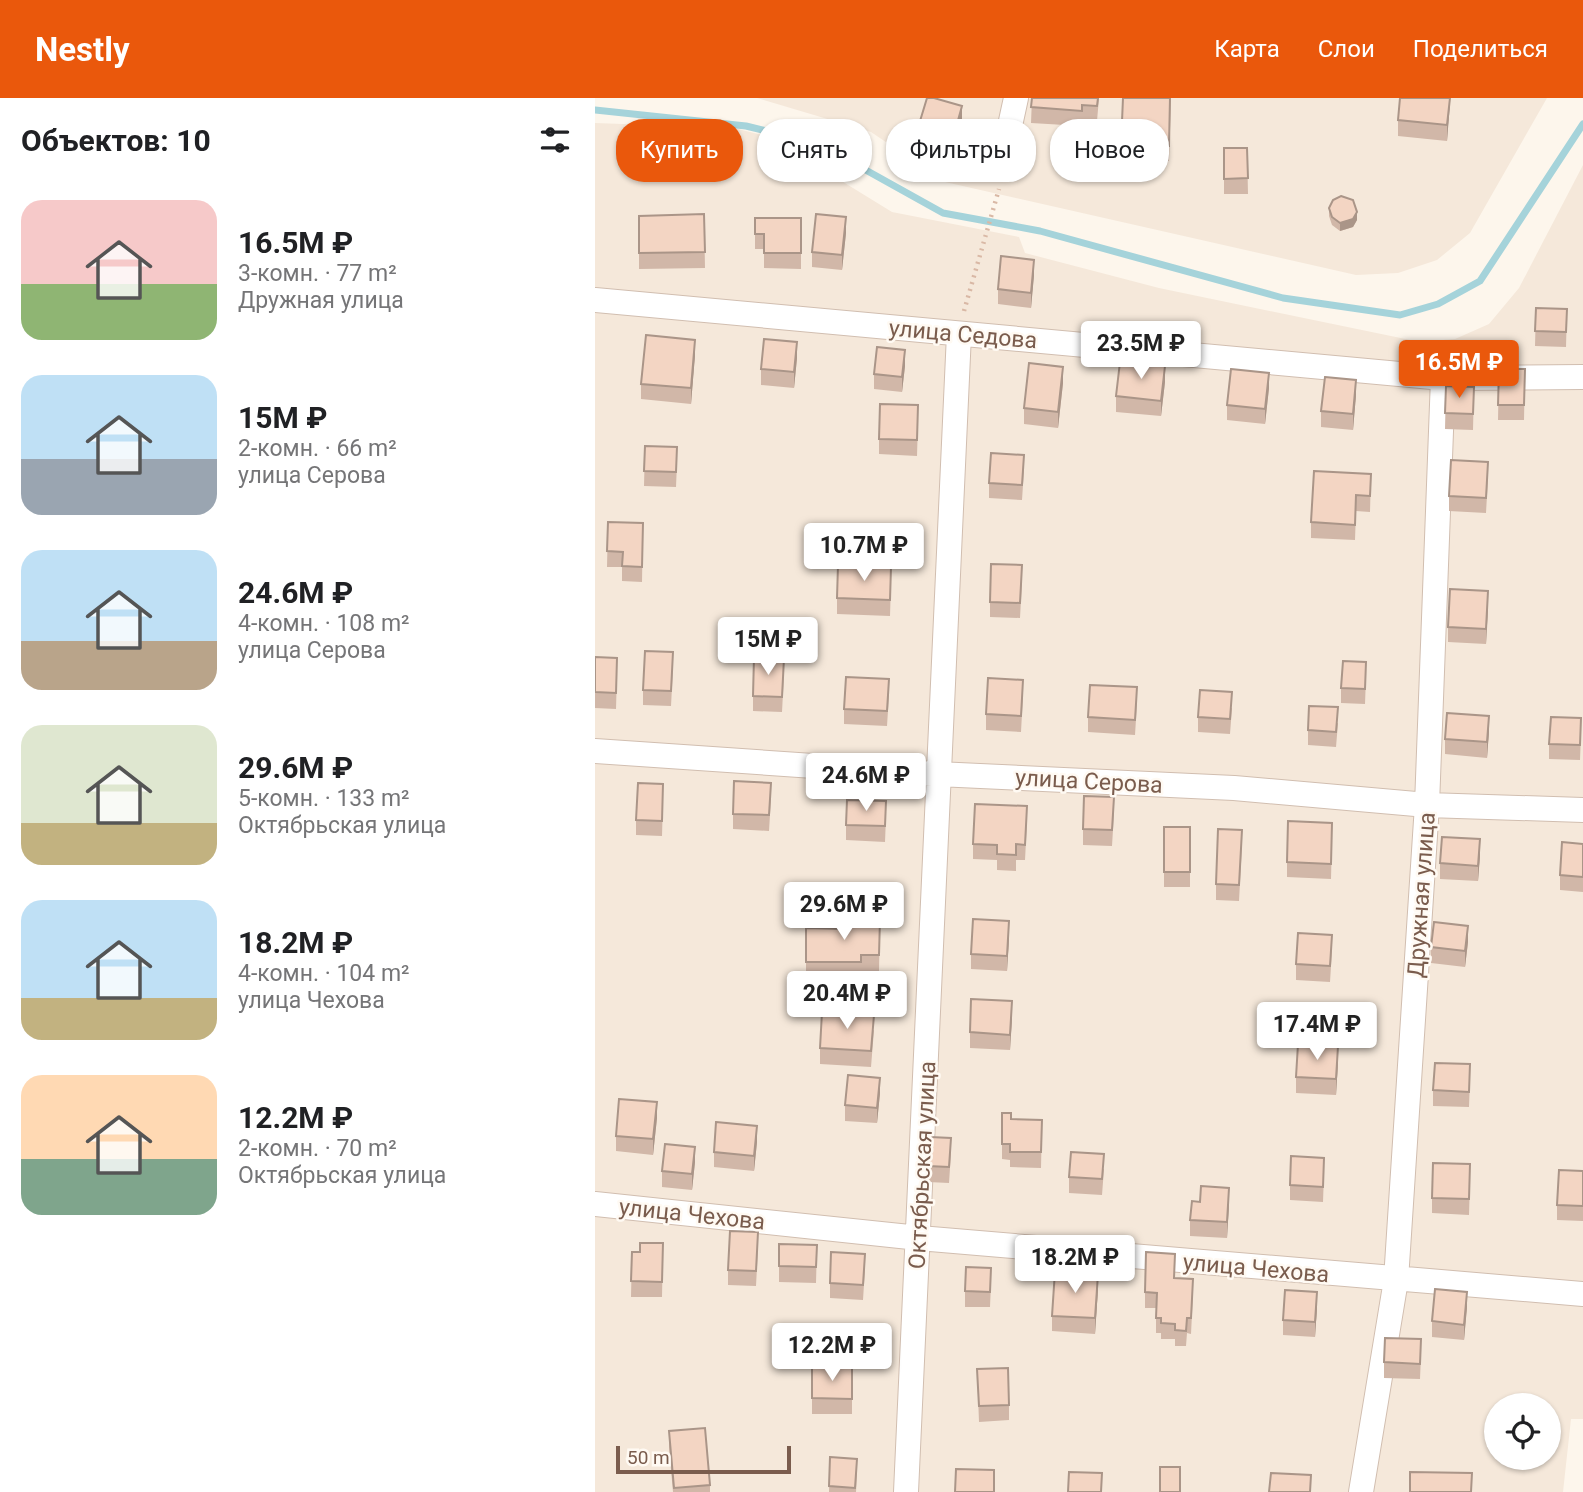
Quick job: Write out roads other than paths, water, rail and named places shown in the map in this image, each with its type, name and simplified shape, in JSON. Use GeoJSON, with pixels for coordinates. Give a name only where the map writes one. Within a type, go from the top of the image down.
{"type":"FeatureCollection","features":[{"type":"Feature","properties":{"kind":"street"},"geometry":{"type":"LineString","coordinates":[[1012,119],[1016,98]]}},
{"type":"Feature","properties":{"kind":"street","name":"улица Седова"},"geometry":{"type":"LineString","coordinates":[[595,300],[1443,378],[1583,377]]}},
{"type":"Feature","properties":{"kind":"street","name":"Октябрьская улица"},"geometry":{"type":"LineString","coordinates":[[906,1492],[958,334]]}},
{"type":"Feature","properties":{"kind":"street","name":"Дружная улица"},"geometry":{"type":"LineString","coordinates":[[1361,1492],[1396,1280],[1427,805],[1443,378]]}},
{"type":"Feature","properties":{"kind":"street","name":"улица Серова"},"geometry":{"type":"LineString","coordinates":[[595,751],[940,774],[1234,788],[1427,805],[1583,810]]}},
{"type":"Feature","properties":{"kind":"street","name":"улица Чехова"},"geometry":{"type":"LineString","coordinates":[[595,1205],[919,1238],[1583,1294]]}},
{"type":"Feature","properties":{"kind":"waterway"},"geometry":{"type":"LineString","coordinates":[[595,110],[746,126],[819,144],[943,213],[1040,231],[1283,298],[1400,315],[1438,304],[1480,281],[1583,124]]}}]}
